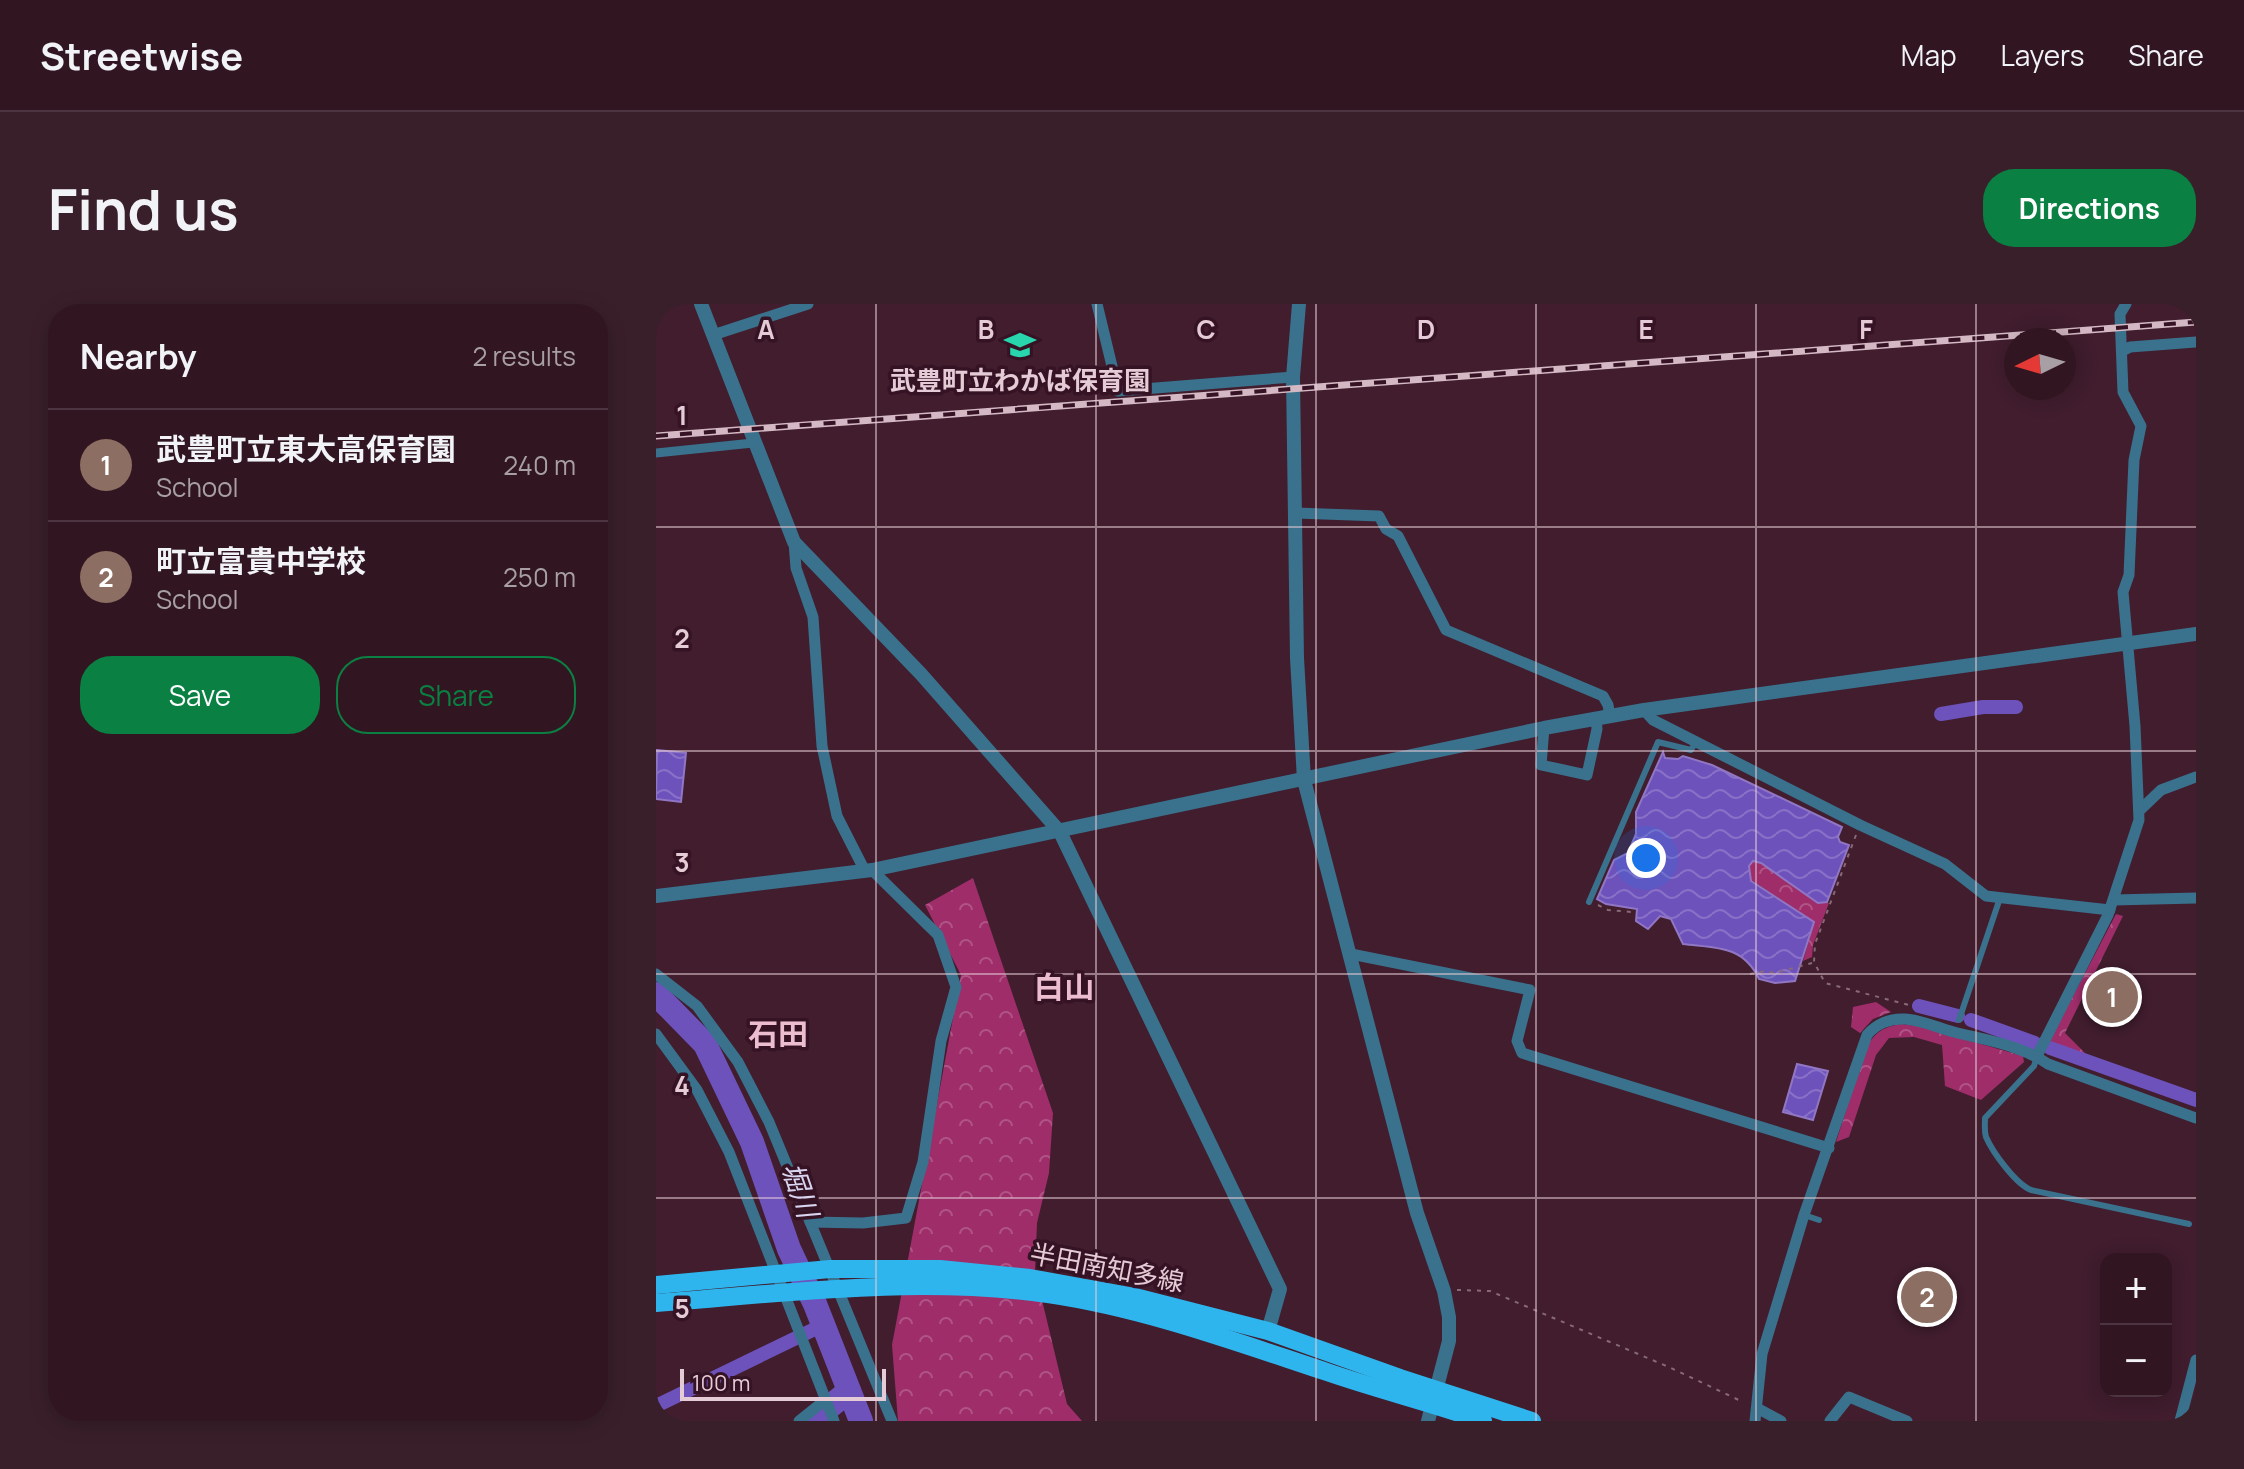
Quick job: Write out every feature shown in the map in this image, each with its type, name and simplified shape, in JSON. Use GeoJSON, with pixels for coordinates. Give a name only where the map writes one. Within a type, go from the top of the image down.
{"type":"FeatureCollection","features":[{"type":"Feature","properties":{"kind":"main road","name":"半田南知多線"},"geometry":{"type":"LineString","coordinates":[[656,1285],[830,1269],[940,1269],[1030,1278],[1135,1297],[1268,1331],[1400,1378],[1432,1405],[1532,1421]]}},
{"type":"Feature","properties":{"kind":"main road","name":"半田南知多線"},"geometry":{"type":"LineString","coordinates":[[656,1303],[786,1299],[839,1289],[916,1284],[1021,1291],[1087,1301],[1186,1325],[1394,1395],[1483,1421]]}},
{"type":"Feature","properties":{"kind":"street"},"geometry":{"type":"LineString","coordinates":[[701,304],[794,542],[796,568],[813,617],[822,746],[837,816],[868,871],[938,935],[956,987],[941,1041],[923,1162],[906,1218],[863,1223],[810,1222]]}},
{"type":"Feature","properties":{"kind":"street"},"geometry":{"type":"LineString","coordinates":[[713,335],[808,304]]}},
{"type":"Feature","properties":{"kind":"street"},"geometry":{"type":"LineString","coordinates":[[1097,304],[1118,391],[1293,377]]}},
{"type":"Feature","properties":{"kind":"street"},"geometry":{"type":"LineString","coordinates":[[1299,304],[1293,377],[1297,658],[1304,780],[1417,1213],[1444,1291],[1449,1341],[1432,1405]]}},
{"type":"Feature","properties":{"kind":"street"},"geometry":{"type":"LineString","coordinates":[[2037,1056],[2112,905],[2139,820],[2135,726],[2123,592],[2129,575],[2134,460],[2141,426],[2123,392],[2120,314],[2126,304]]}},
{"type":"Feature","properties":{"kind":"street"},"geometry":{"type":"LineString","coordinates":[[2122,351],[2130,347],[2196,342]]}},
{"type":"Feature","properties":{"kind":"street"},"geometry":{"type":"LineString","coordinates":[[656,453],[753,443]]}},
{"type":"Feature","properties":{"kind":"street"},"geometry":{"type":"LineString","coordinates":[[1296,513],[1379,516],[1386,529],[1398,536],[1446,630],[1603,696],[1608,705],[1597,729],[1587,775],[1541,765],[1544,728]]}},
{"type":"Feature","properties":{"kind":"street"},"geometry":{"type":"LineString","coordinates":[[794,542],[921,674],[1060,832],[1280,1289],[1268,1331]]}},
{"type":"Feature","properties":{"kind":"street"},"geometry":{"type":"LineString","coordinates":[[656,896],[868,871],[1544,728],[1644,710],[2196,634]]}},
{"type":"Feature","properties":{"kind":"street"},"geometry":{"type":"LineString","coordinates":[[1644,710],[1653,720],[1860,825],[1945,864],[1986,896],[2112,905],[2196,898]]}},
{"type":"Feature","properties":{"kind":"street"},"geometry":{"type":"LineString","coordinates":[[2139,811],[2161,790],[2196,777]]}},
{"type":"Feature","properties":{"kind":"street"},"geometry":{"type":"LineString","coordinates":[[1351,954],[1530,990],[1517,1041],[1522,1053],[1829,1148]]}},
{"type":"Feature","properties":{"kind":"street"},"geometry":{"type":"LineString","coordinates":[[656,974],[697,1006],[738,1062],[769,1122],[892,1421]]}},
{"type":"Feature","properties":{"kind":"street"},"geometry":{"type":"LineString","coordinates":[[1755,1421],[1762,1354],[1804,1215],[1867,1035],[1874,1027],[1883,1022],[1905,1019],[1918,1022],[2037,1056],[2048,1064],[2196,1118]]}},
{"type":"Feature","properties":{"kind":"street"},"geometry":{"type":"LineString","coordinates":[[656,1034],[662,1051],[697,1090],[729,1152],[834,1421]]}},
{"type":"Feature","properties":{"kind":"street"},"geometry":{"type":"LineString","coordinates":[[2180,1421],[2196,1360]]}},
{"type":"Feature","properties":{"kind":"street"},"geometry":{"type":"LineString","coordinates":[[1830,1421],[1849,1397],[1907,1421]]}},
{"type":"Feature","properties":{"kind":"street"},"geometry":{"type":"LineString","coordinates":[[799,1421],[825,1401]]}},
{"type":"Feature","properties":{"kind":"street"},"geometry":{"type":"LineString","coordinates":[[1757,1408],[1781,1421]]}},
{"type":"Feature","properties":{"kind":"lane"},"geometry":{"type":"LineString","coordinates":[[1589,902],[1658,742],[1691,750],[1696,742]]}},
{"type":"Feature","properties":{"kind":"lane"},"geometry":{"type":"LineString","coordinates":[[1959,1020],[2001,897]]}},
{"type":"Feature","properties":{"kind":"lane"},"geometry":{"type":"LineString","coordinates":[[2037,1056],[2034,1066],[1985,1118],[1985,1134],[1990,1144],[2020,1185],[2189,1224]]}},
{"type":"Feature","properties":{"kind":"lane"},"geometry":{"type":"LineString","coordinates":[[1804,1215],[1819,1220]]}},
{"type":"Feature","properties":{"kind":"path"},"geometry":{"type":"LineString","coordinates":[[1589,902],[1608,910],[1632,912]]}},
{"type":"Feature","properties":{"kind":"path"},"geometry":{"type":"LineString","coordinates":[[1750,974],[1775,973],[1814,962]]}},
{"type":"Feature","properties":{"kind":"path"},"geometry":{"type":"LineString","coordinates":[[1444,1291],[1490,1291],[1757,1408]]}},
{"type":"Feature","properties":{"kind":"green space"},"geometry":{"type":"Polygon","coordinates":[[[1753,861],[1761,863],[1818,903],[1829,903],[1813,945],[1812,957],[1803,961],[1814,922],[1751,880],[1748,867],[1753,861]]]}},
{"type":"Feature","properties":{"kind":"green space"},"geometry":{"type":"Polygon","coordinates":[[[973,878],[1053,1113],[1049,1173],[1037,1223],[1035,1271],[1067,1404],[1082,1421],[898,1421],[892,1345],[961,975],[925,905],[973,878]]]}},
{"type":"Feature","properties":{"kind":"green space"},"geometry":{"type":"Polygon","coordinates":[[[2116,914],[2123,916],[2065,1033],[2088,1056],[2049,1042],[2116,914]]]}},
{"type":"Feature","properties":{"kind":"green space"},"geometry":{"type":"Polygon","coordinates":[[[1876,1002],[1891,1012],[1873,1019],[1860,1033],[1851,1027],[1853,1007],[1876,1002]]]}},
{"type":"Feature","properties":{"kind":"green space"},"geometry":{"type":"Polygon","coordinates":[[[1901,1024],[2023,1056],[2024,1062],[1981,1100],[1945,1086],[1942,1045],[1914,1037],[1889,1038],[1876,1055],[1849,1137],[1836,1142],[1866,1048],[1880,1031],[1901,1024]]]}},
{"type":"Feature","properties":{"kind":"water"},"geometry":{"type":"Polygon","coordinates":[[[657,750],[686,753],[681,802],[656,799],[657,750]]]}},
{"type":"Feature","properties":{"kind":"water"},"geometry":{"type":"Polygon","coordinates":[[[1663,752],[1665,758],[1678,759],[1683,756],[1712,765],[1842,827],[1838,837],[1840,842],[1849,845],[1827,902],[1818,903],[1761,863],[1753,861],[1749,866],[1751,881],[1814,922],[1795,981],[1775,983],[1759,979],[1737,954],[1683,944],[1671,919],[1660,916],[1648,929],[1636,921],[1637,909],[1606,904],[1597,899],[1614,860],[1628,853],[1636,834],[1636,812],[1663,752]]]}},
{"type":"Feature","properties":{"kind":"water"},"geometry":{"type":"Polygon","coordinates":[[[1797,1064],[1828,1071],[1813,1120],[1783,1112],[1797,1064]]]}},
{"type":"Feature","properties":{"kind":"waterway"},"geometry":{"type":"LineString","coordinates":[[1941,714],[1983,707],[2016,707]]}},
{"type":"Feature","properties":{"kind":"waterway","name":"堀川"},"geometry":{"type":"LineString","coordinates":[[656,994],[705,1044],[752,1142],[789,1249],[815,1304],[861,1421]]}},
{"type":"Feature","properties":{"kind":"waterway"},"geometry":{"type":"LineString","coordinates":[[1919,1006],[1958,1016]]}},
{"type":"Feature","properties":{"kind":"waterway"},"geometry":{"type":"LineString","coordinates":[[1971,1020],[2035,1043]]}},
{"type":"Feature","properties":{"kind":"waterway"},"geometry":{"type":"LineString","coordinates":[[2050,1048],[2196,1100]]}},
{"type":"Feature","properties":{"kind":"waterway"},"geometry":{"type":"LineString","coordinates":[[656,1406],[823,1325]]}},
{"type":"Feature","properties":{"kind":"waterway"},"geometry":{"type":"LineString","coordinates":[[812,1421],[849,1391]]}},
{"type":"Feature","properties":{"kind":"railway"},"geometry":{"type":"LineString","coordinates":[[656,436],[2196,322]]}},
{"type":"Feature","properties":{"kind":"place","name":"武豊町立わかば保育園"},"geometry":{"type":"Point","coordinates":[1020,345]}},
{"type":"Feature","properties":{"kind":"place","name":"武豊町立東大高保育園"},"geometry":{"type":"Point","coordinates":[2112,997]}},
{"type":"Feature","properties":{"kind":"place","name":"町立富貴中学校"},"geometry":{"type":"Point","coordinates":[1927,1297]}},
{"type":"Feature","properties":{"kind":"district","name":"白山"},"geometry":{"type":"Point","coordinates":[1064,988]}},
{"type":"Feature","properties":{"kind":"district","name":"石田"},"geometry":{"type":"Point","coordinates":[778,1035]}}]}
